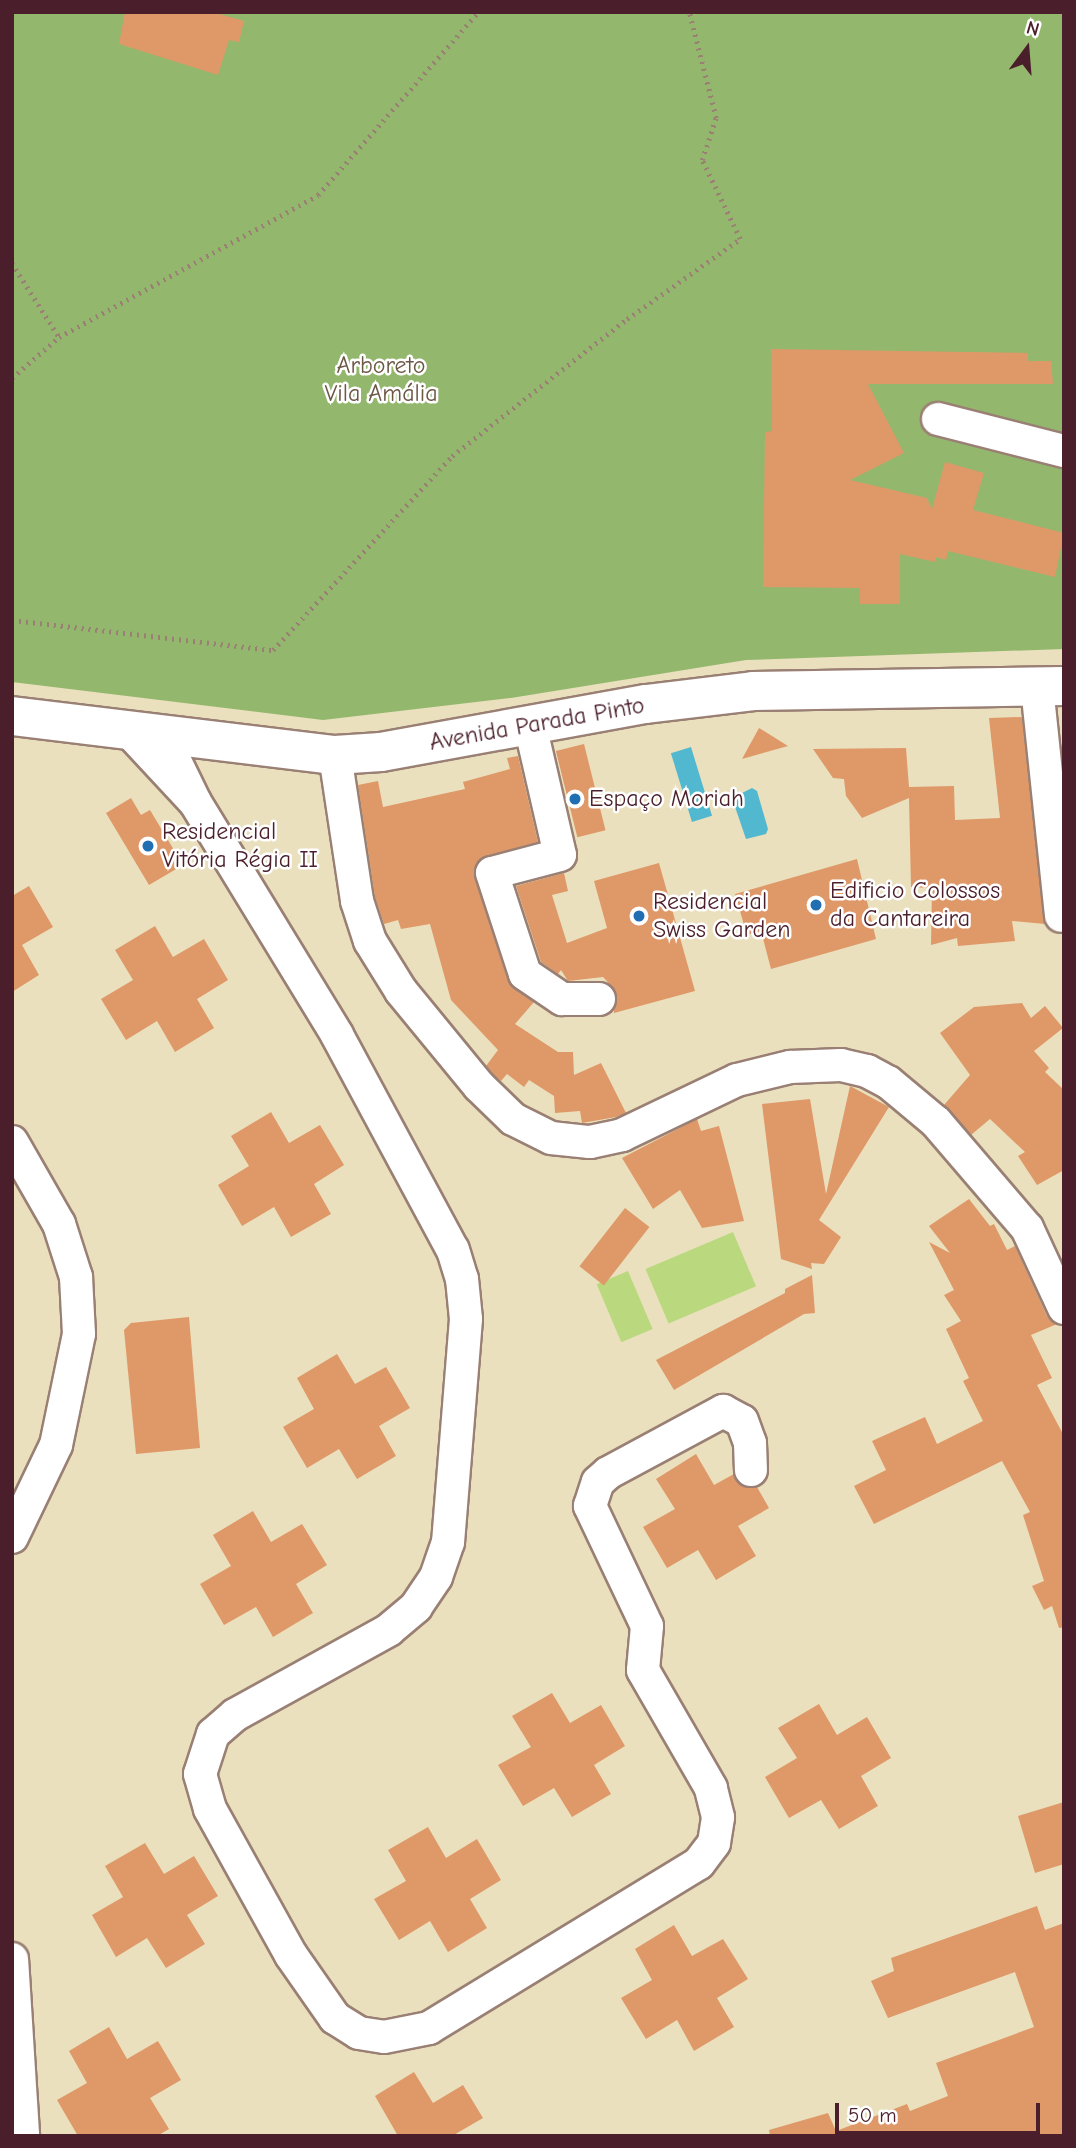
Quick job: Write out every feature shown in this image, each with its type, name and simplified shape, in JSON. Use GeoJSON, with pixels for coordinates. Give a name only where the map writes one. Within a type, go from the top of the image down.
{"type":"FeatureCollection","features":[{"type":"Feature","properties":{"kind":"main road","name":"Avenida Parada Pinto"},"geometry":{"type":"LineString","coordinates":[[12,716],[335,755],[381,752],[646,704],[753,691],[1050,687]]}},
{"type":"Feature","properties":{"kind":"street"},"geometry":{"type":"LineString","coordinates":[[938,419],[1064,451]]}},
{"type":"Feature","properties":{"kind":"street"},"geometry":{"type":"LineString","coordinates":[[1050,687],[1061,916]]}},
{"type":"Feature","properties":{"kind":"street"},"geometry":{"type":"LineString","coordinates":[[530,725],[560,855],[492,873],[525,974],[562,999],[599,999]]}},
{"type":"Feature","properties":{"kind":"street"},"geometry":{"type":"LineString","coordinates":[[145,732],[195,802],[337,1035],[453,1250],[462,1279],[466,1319],[448,1542],[436,1577],[416,1607],[389,1630],[235,1715],[213,1734],[200,1774],[210,1809],[298,1966],[335,2018],[359,2033],[384,2037],[429,2028],[699,1863],[713,1843],[718,1817],[711,1788],[643,1670],[647,1626],[590,1506],[598,1482],[608,1473],[723,1411],[743,1421],[750,1443],[751,1470]]}},
{"type":"Feature","properties":{"kind":"street"},"geometry":{"type":"LineString","coordinates":[[335,755],[357,901],[370,941],[401,991],[479,1086],[513,1119],[551,1138],[590,1142],[622,1135],[737,1080],[790,1067],[841,1066],[867,1071],[888,1082],[936,1122],[1027,1228],[1064,1308]]}},
{"type":"Feature","properties":{"kind":"street"},"geometry":{"type":"LineString","coordinates":[[12,1142],[60,1224],[76,1277],[79,1334],[56,1445],[12,1538]]}},
{"type":"Feature","properties":{"kind":"street"},"geometry":{"type":"LineString","coordinates":[[12,1959],[23,2136]]}},
{"type":"Feature","properties":{"kind":"path"},"geometry":{"type":"LineString","coordinates":[[12,378],[59,337],[318,195],[478,12]]}},
{"type":"Feature","properties":{"kind":"path"},"geometry":{"type":"LineString","coordinates":[[12,620],[273,650],[452,456],[627,318],[740,239],[702,160],[716,118],[689,12]]}},
{"type":"Feature","properties":{"kind":"path"},"geometry":{"type":"LineString","coordinates":[[12,263],[59,337]]}},
{"type":"Feature","properties":{"kind":"green space","name":"Arboreto Vila Amália"},"geometry":{"type":"Polygon","coordinates":[[[12,12],[1064,12],[1064,649],[746,660],[511,698],[323,720],[12,682],[12,12]]]}},
{"type":"Feature","properties":{"kind":"green space"},"geometry":{"type":"Polygon","coordinates":[[[733,1232],[756,1286],[669,1323],[646,1269],[733,1232]]]}},
{"type":"Feature","properties":{"kind":"green space"},"geometry":{"type":"Polygon","coordinates":[[[628,1271],[653,1329],[621,1342],[597,1284],[628,1271]]]}},
{"type":"Feature","properties":{"kind":"water"},"geometry":{"type":"Polygon","coordinates":[[[691,747],[712,816],[692,822],[671,753],[691,747]]]}},
{"type":"Feature","properties":{"kind":"water"},"geometry":{"type":"Polygon","coordinates":[[[752,788],[757,791],[768,829],[766,834],[746,839],[732,798],[752,788]]]}},
{"type":"Feature","properties":{"kind":"building"},"geometry":{"type":"Polygon","coordinates":[[[125,12],[212,12],[244,21],[239,42],[229,40],[218,75],[119,44],[125,12]]]}},
{"type":"Feature","properties":{"kind":"building"},"geometry":{"type":"Polygon","coordinates":[[[771,349],[1028,353],[1028,361],[1051,361],[1053,384],[868,384],[904,453],[850,480],[927,498],[932,509],[945,462],[984,473],[973,510],[1064,533],[1055,577],[948,551],[946,560],[936,557],[935,562],[900,554],[900,604],[860,604],[860,588],[763,587],[765,432],[772,431],[771,349]]]}},
{"type":"Feature","properties":{"kind":"building"},"geometry":{"type":"Polygon","coordinates":[[[1022,717],[1045,924],[1012,921],[1015,941],[958,946],[957,938],[931,945],[932,888],[911,887],[909,798],[862,818],[846,796],[844,779],[833,778],[813,749],[906,748],[909,787],[954,786],[955,820],[1000,818],[989,718],[1022,717]]]}},
{"type":"Feature","properties":{"kind":"building"},"geometry":{"type":"Polygon","coordinates":[[[759,728],[788,746],[742,759],[759,728]]]}},
{"type":"Feature","properties":{"kind":"building","name":"Espaço Moriah"},"geometry":{"type":"Polygon","coordinates":[[[584,744],[606,830],[577,837],[556,751],[584,744]]]}},
{"type":"Feature","properties":{"kind":"building"},"geometry":{"type":"Polygon","coordinates":[[[518,756],[538,842],[487,856],[474,868],[475,879],[508,980],[534,1002],[515,1024],[558,1052],[573,1052],[574,1075],[601,1063],[626,1113],[616,1117],[582,1123],[580,1111],[555,1113],[554,1096],[529,1080],[524,1087],[507,1074],[501,1081],[496,1077],[486,1066],[498,1050],[451,1000],[430,924],[401,929],[398,920],[384,924],[375,897],[358,785],[378,781],[383,807],[465,789],[463,782],[510,769],[507,758],[518,756]]]}},
{"type":"Feature","properties":{"kind":"building","name":"Residencial Vitória Régia II"},"geometry":{"type":"Polygon","coordinates":[[[131,798],[141,815],[150,810],[183,865],[149,885],[106,813],[131,798]]]}},
{"type":"Feature","properties":{"kind":"building"},"geometry":{"type":"Polygon","coordinates":[[[857,859],[876,939],[771,969],[761,931],[747,935],[735,894],[857,859]]]}},
{"type":"Feature","properties":{"kind":"building"},"geometry":{"type":"Polygon","coordinates":[[[659,863],[695,991],[614,1013],[615,990],[603,977],[568,981],[561,970],[558,974],[541,962],[516,886],[564,873],[568,891],[552,895],[567,943],[607,928],[594,881],[659,863]]]}},
{"type":"Feature","properties":{"kind":"building"},"geometry":{"type":"Polygon","coordinates":[[[29,886],[53,927],[22,945],[39,975],[12,992],[12,896],[29,886]]]}},
{"type":"Feature","properties":{"kind":"building"},"geometry":{"type":"Polygon","coordinates":[[[155,926],[173,957],[204,939],[228,980],[197,999],[214,1028],[175,1052],[157,1021],[126,1040],[101,999],[133,980],[115,950],[155,926]]]}},
{"type":"Feature","properties":{"kind":"building"},"geometry":{"type":"Polygon","coordinates":[[[1022,1003],[1031,1018],[1045,1006],[1063,1028],[1034,1051],[1049,1068],[1045,1072],[1064,1090],[1064,1170],[1037,1185],[1018,1156],[1025,1152],[990,1119],[971,1135],[944,1105],[970,1075],[940,1033],[974,1007],[1022,1003]]]}},
{"type":"Feature","properties":{"kind":"building"},"geometry":{"type":"Polygon","coordinates":[[[850,1086],[889,1107],[819,1220],[841,1237],[824,1264],[811,1263],[812,1269],[781,1259],[762,1104],[810,1099],[826,1194],[850,1086]]]}},
{"type":"Feature","properties":{"kind":"building"},"geometry":{"type":"Polygon","coordinates":[[[271,1112],[289,1143],[320,1125],[344,1165],[314,1184],[331,1214],[291,1237],[274,1207],[242,1226],[218,1185],[249,1166],[231,1136],[271,1112]]]}},
{"type":"Feature","properties":{"kind":"building"},"geometry":{"type":"Polygon","coordinates":[[[697,1119],[701,1131],[719,1126],[744,1221],[702,1228],[680,1190],[653,1209],[622,1158],[697,1119]]]}},
{"type":"Feature","properties":{"kind":"building"},"geometry":{"type":"Polygon","coordinates":[[[969,1199],[990,1226],[994,1224],[1007,1250],[1015,1246],[1047,1316],[1057,1324],[1031,1335],[1052,1378],[1037,1385],[1064,1436],[1064,1627],[1059,1628],[1052,1606],[1044,1610],[1032,1586],[1044,1581],[1023,1515],[1030,1512],[1002,1461],[874,1524],[854,1486],[886,1470],[872,1441],[925,1417],[937,1444],[983,1421],[963,1381],[969,1378],[946,1329],[961,1321],[944,1295],[954,1290],[929,1242],[950,1253],[929,1226],[969,1199]]]}},
{"type":"Feature","properties":{"kind":"building"},"geometry":{"type":"Polygon","coordinates":[[[625,1208],[649,1227],[604,1285],[579,1266],[625,1208]]]}},
{"type":"Feature","properties":{"kind":"building"},"geometry":{"type":"Polygon","coordinates":[[[812,1275],[815,1313],[804,1314],[674,1390],[656,1360],[785,1293],[785,1289],[812,1275]]]}},
{"type":"Feature","properties":{"kind":"building"},"geometry":{"type":"Polygon","coordinates":[[[189,1317],[200,1448],[136,1454],[124,1330],[131,1323],[189,1317]]]}},
{"type":"Feature","properties":{"kind":"building"},"geometry":{"type":"Polygon","coordinates":[[[337,1354],[355,1384],[386,1367],[410,1408],[379,1426],[396,1456],[357,1479],[339,1449],[307,1468],[283,1427],[314,1409],[297,1378],[337,1354]]]}},
{"type":"Feature","properties":{"kind":"building"},"geometry":{"type":"Polygon","coordinates":[[[696,1454],[714,1485],[734,1474],[742,1486],[757,1487],[769,1508],[738,1526],[756,1556],[716,1580],[698,1550],[667,1568],[643,1527],[675,1509],[656,1479],[696,1454]]]}},
{"type":"Feature","properties":{"kind":"building"},"geometry":{"type":"Polygon","coordinates":[[[253,1511],[271,1542],[302,1524],[327,1565],[296,1584],[313,1613],[273,1637],[256,1607],[224,1625],[200,1584],[231,1566],[213,1535],[253,1511]]]}},
{"type":"Feature","properties":{"kind":"building"},"geometry":{"type":"Polygon","coordinates":[[[552,1693],[570,1723],[601,1705],[625,1746],[594,1765],[611,1794],[572,1817],[554,1788],[523,1806],[498,1765],[531,1747],[512,1716],[552,1693]]]}},
{"type":"Feature","properties":{"kind":"building"},"geometry":{"type":"Polygon","coordinates":[[[819,1704],[837,1735],[867,1717],[891,1758],[861,1776],[878,1806],[839,1829],[821,1800],[789,1818],[765,1777],[797,1758],[778,1728],[819,1704]]]}},
{"type":"Feature","properties":{"kind":"building"},"geometry":{"type":"Polygon","coordinates":[[[1064,1802],[1064,1864],[1035,1873],[1018,1816],[1064,1802]]]}},
{"type":"Feature","properties":{"kind":"building"},"geometry":{"type":"Polygon","coordinates":[[[428,1827],[446,1858],[477,1839],[501,1880],[470,1899],[487,1928],[448,1952],[430,1921],[399,1940],[374,1899],[406,1881],[388,1850],[428,1827]]]}},
{"type":"Feature","properties":{"kind":"building"},"geometry":{"type":"Polygon","coordinates":[[[145,1843],[164,1874],[194,1856],[218,1896],[187,1915],[205,1944],[166,1968],[147,1938],[116,1957],[92,1915],[123,1897],[105,1866],[145,1843]]]}},
{"type":"Feature","properties":{"kind":"building"},"geometry":{"type":"Polygon","coordinates":[[[1037,1906],[1045,1930],[1064,1923],[1064,2136],[770,2136],[769,2130],[828,2113],[836,2131],[907,2104],[910,2111],[948,2096],[936,2063],[1034,2027],[1015,1972],[888,2018],[871,1981],[894,1971],[891,1958],[1037,1906]]]}},
{"type":"Feature","properties":{"kind":"building"},"geometry":{"type":"Polygon","coordinates":[[[674,1925],[692,1956],[723,1939],[748,1979],[717,1998],[734,2027],[694,2051],[677,2020],[646,2039],[621,1998],[652,1980],[635,1949],[674,1925]]]}},
{"type":"Feature","properties":{"kind":"building"},"geometry":{"type":"Polygon","coordinates":[[[109,2027],[127,2059],[158,2041],[181,2080],[150,2098],[169,2129],[157,2136],[78,2136],[57,2100],[87,2083],[69,2051],[109,2027]]]}},
{"type":"Feature","properties":{"kind":"building"},"geometry":{"type":"Polygon","coordinates":[[[414,2072],[433,2103],[463,2085],[483,2118],[452,2136],[398,2136],[375,2096],[414,2072]]]}},
{"type":"Feature","properties":{"kind":"place","name":"Espaço Moriah"},"geometry":{"type":"Point","coordinates":[575,799]}},
{"type":"Feature","properties":{"kind":"place","name":"Residencial Vitória Régia II"},"geometry":{"type":"Point","coordinates":[148,846]}},
{"type":"Feature","properties":{"kind":"place","name":"Edificio Colossos da Cantareira"},"geometry":{"type":"Point","coordinates":[816,905]}},
{"type":"Feature","properties":{"kind":"place","name":"Residencial Swiss Garden"},"geometry":{"type":"Point","coordinates":[639,916]}}]}
